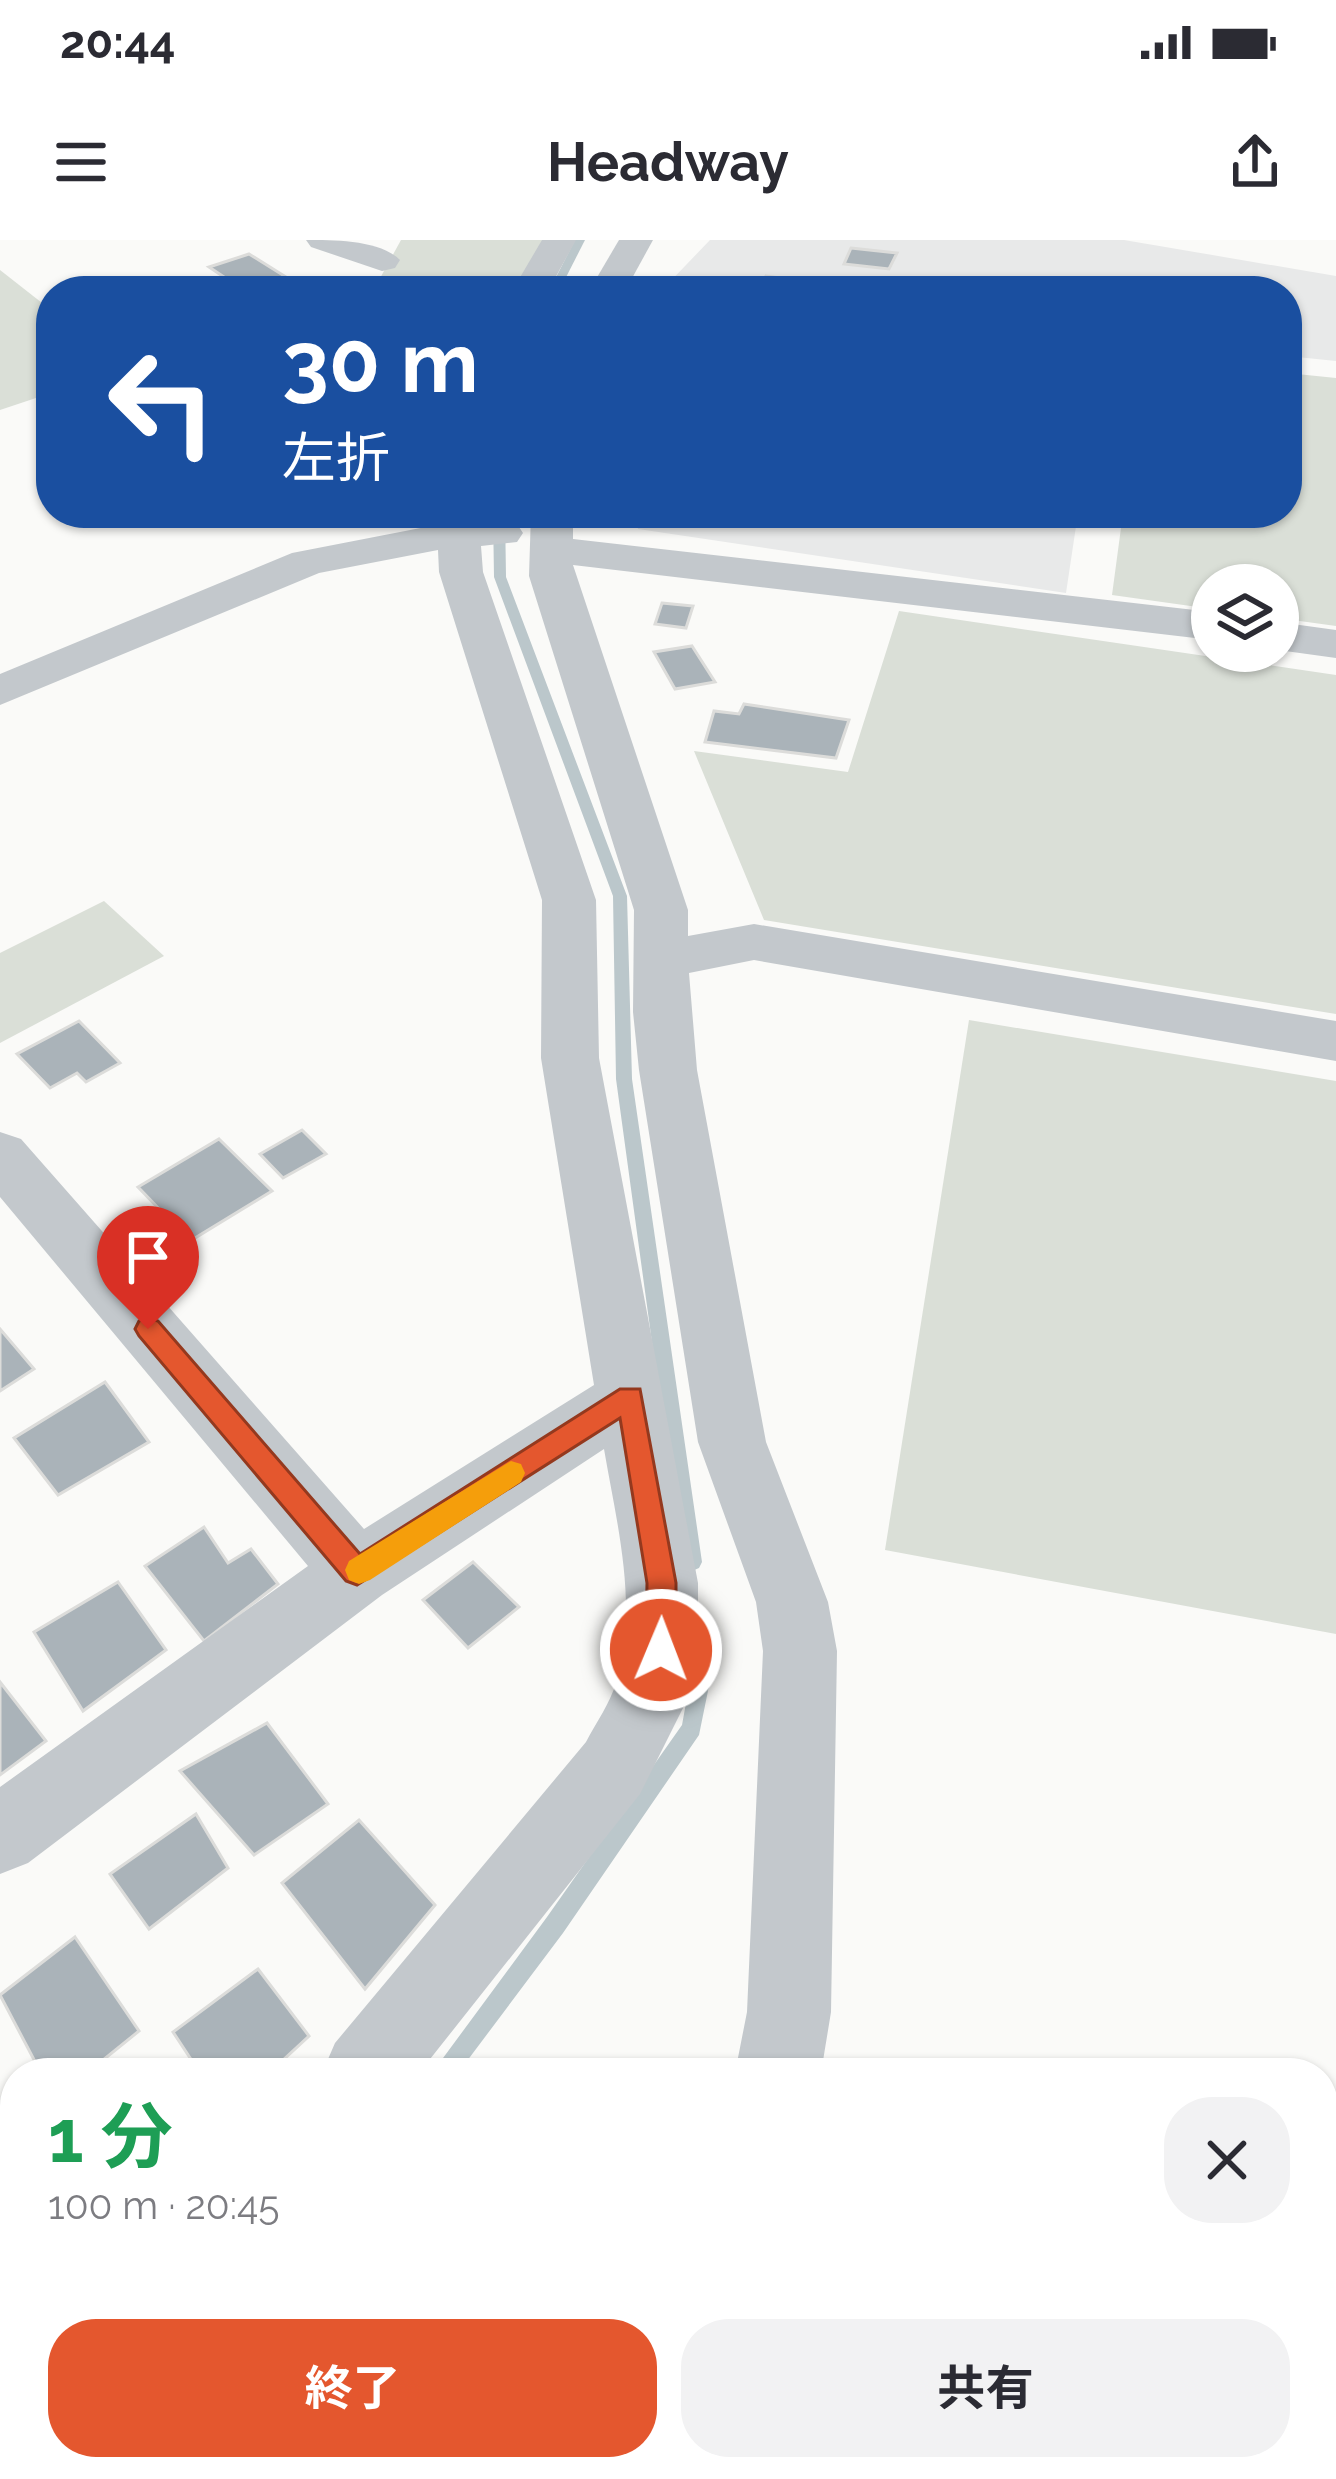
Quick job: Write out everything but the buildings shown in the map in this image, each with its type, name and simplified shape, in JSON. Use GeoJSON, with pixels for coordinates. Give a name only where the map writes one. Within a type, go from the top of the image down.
{"type":"FeatureCollection","features":[{"type":"Feature","properties":{"kind":"street"},"geometry":{"type":"LineString","coordinates":[[323,240],[382,260]]}},
{"type":"Feature","properties":{"kind":"street"},"geometry":{"type":"LineString","coordinates":[[539,276],[559,240]]}},
{"type":"Feature","properties":{"kind":"street"},"geometry":{"type":"LineString","coordinates":[[615,276],[635,240]]}},
{"type":"Feature","properties":{"kind":"street"},"geometry":{"type":"LineString","coordinates":[[0,691],[307,562],[437,528]]}},
{"type":"Feature","properties":{"kind":"street"},"geometry":{"type":"LineString","coordinates":[[377,2058],[614,1768],[651,1696],[661,1650],[662,1583],[570,1058],[568,900],[461,572],[457,528]]}},
{"type":"Feature","properties":{"kind":"street"},"geometry":{"type":"LineString","coordinates":[[515,528],[1191,623]]}},
{"type":"Feature","properties":{"kind":"street"},"geometry":{"type":"LineString","coordinates":[[550,531],[560,604],[662,910],[660,960],[668,1070],[732,1442],[792,1602],[800,1651],[789,2012],[781,2058]]}},
{"type":"Feature","properties":{"kind":"street"},"geometry":{"type":"LineString","coordinates":[[1299,639],[1336,644]]}},
{"type":"Feature","properties":{"kind":"street"},"geometry":{"type":"LineString","coordinates":[[660,960],[754,942],[1336,1041]]}},
{"type":"Feature","properties":{"kind":"street"},"geometry":{"type":"LineString","coordinates":[[0,1155],[357,1572]]}},
{"type":"Feature","properties":{"kind":"street"},"geometry":{"type":"LineString","coordinates":[[0,1835],[357,1572],[630,1397]]}},
{"type":"Feature","properties":{"kind":"shaded area"},"geometry":{"type":"Polygon","coordinates":[[[401,240],[547,240],[527,276],[381,276],[401,240]]]}},
{"type":"Feature","properties":{"kind":"shaded area"},"geometry":{"type":"Polygon","coordinates":[[[710,240],[1124,240],[1336,276],[1336,361],[1302,358],[1302,276],[675,276],[710,240]]]}},
{"type":"Feature","properties":{"kind":"shaded area"},"geometry":{"type":"Polygon","coordinates":[[[0,270],[36,298],[36,398],[0,410],[0,270]]]}},
{"type":"Feature","properties":{"kind":"shaded area"},"geometry":{"type":"Polygon","coordinates":[[[1302,375],[1336,378],[1336,626],[1299,621],[1299,564],[1191,564],[1191,606],[1112,595],[1121,528],[1302,528],[1302,375]]]}},
{"type":"Feature","properties":{"kind":"shaded area"},"geometry":{"type":"Polygon","coordinates":[[[638,528],[1076,528],[1066,593],[638,528]]]}},
{"type":"Feature","properties":{"kind":"shaded area"},"geometry":{"type":"Polygon","coordinates":[[[899,611],[1191,654],[1191,672],[1299,670],[1336,675],[1336,1014],[764,920],[694,751],[848,772],[899,611]]]}},
{"type":"Feature","properties":{"kind":"shaded area"},"geometry":{"type":"Polygon","coordinates":[[[104,901],[164,956],[0,1043],[0,953],[104,901]]]}},
{"type":"Feature","properties":{"kind":"shaded area"},"geometry":{"type":"Polygon","coordinates":[[[969,1020],[1336,1081],[1336,1634],[885,1550],[969,1020]]]}},
{"type":"Feature","properties":{"kind":"waterway"},"geometry":{"type":"LineString","coordinates":[[562,276],[580,240]]}},
{"type":"Feature","properties":{"kind":"waterway"},"geometry":{"type":"LineString","coordinates":[[499,528],[500,577],[620,896],[624,1079],[692,1562]]}},
{"type":"Feature","properties":{"kind":"waterway"},"geometry":{"type":"LineString","coordinates":[[455,2058],[692,1728],[700,1681],[696,1613]]}},
{"type":"Feature","properties":{"kind":"slow traffic"},"geometry":{"type":"LineString","coordinates":[[359,1570],[511,1473]]}},
{"type":"Feature","properties":{"kind":"route"},"geometry":{"type":"LineString","coordinates":[[148,1329],[357,1572],[630,1397],[662,1583],[661,1650]]}}]}
